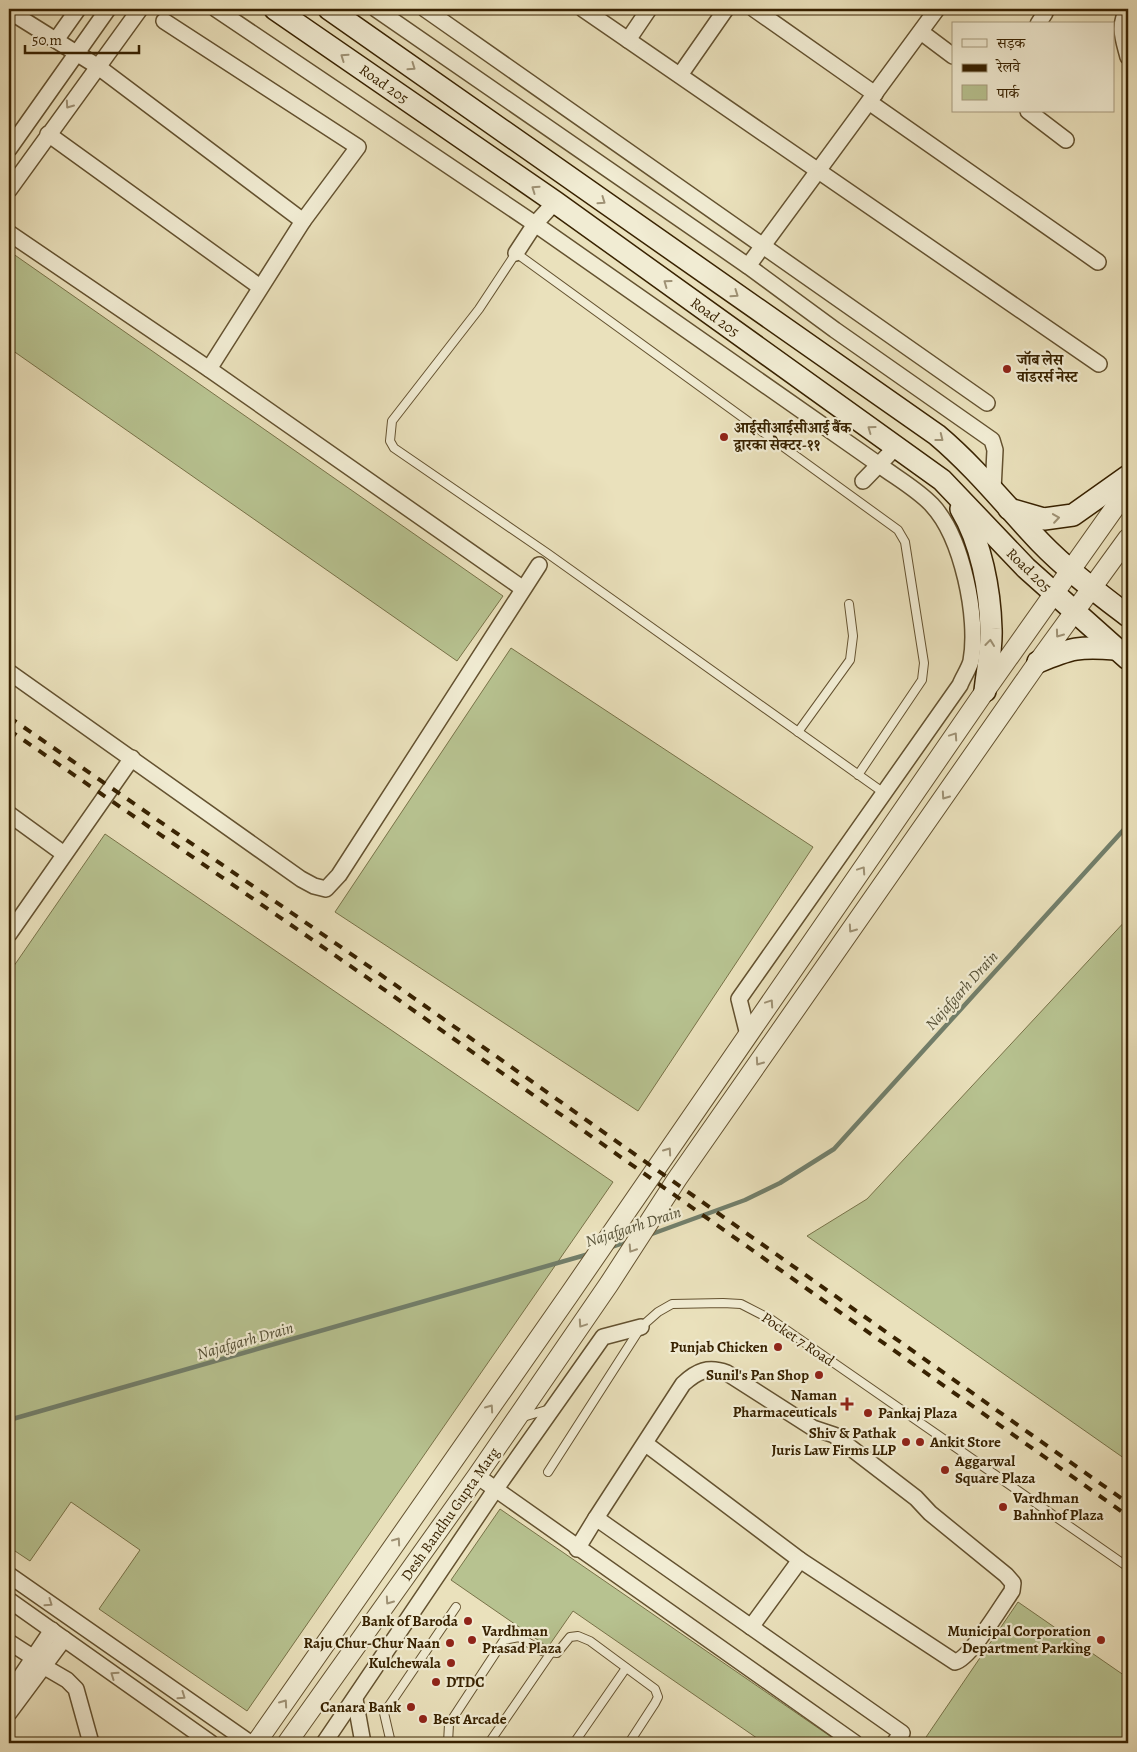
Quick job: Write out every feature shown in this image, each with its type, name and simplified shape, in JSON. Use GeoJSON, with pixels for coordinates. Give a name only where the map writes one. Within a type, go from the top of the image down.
{"type":"FeatureCollection","features":[{"type":"Feature","properties":{"kind":"main road","name":"Road 205"},"geometry":{"type":"LineString","coordinates":[[275,9],[555,202],[942,480],[985,527],[1054,594],[1122,654]]}},
{"type":"Feature","properties":{"kind":"main road","name":"Road 205"},"geometry":{"type":"LineString","coordinates":[[329,9],[937,435],[961,455],[1009,509],[1071,571],[1128,616]]}},
{"type":"Feature","properties":{"kind":"main road"},"geometry":{"type":"LineString","coordinates":[[1009,509],[1044,519],[1058,519],[1074,515],[1128,476]]}},
{"type":"Feature","properties":{"kind":"main road"},"geometry":{"type":"LineString","coordinates":[[942,480],[968,521],[983,568],[991,630],[985,691]]}},
{"type":"Feature","properties":{"kind":"main road"},"geometry":{"type":"LineString","coordinates":[[1038,662],[1067,650],[1088,646],[1122,654]]}},
{"type":"Feature","properties":{"kind":"street"},"geometry":{"type":"LineString","coordinates":[[56,40],[78,9]]}},
{"type":"Feature","properties":{"kind":"street"},"geometry":{"type":"LineString","coordinates":[[28,163],[9,149],[108,9]]}},
{"type":"Feature","properties":{"kind":"street"},"geometry":{"type":"LineString","coordinates":[[9,190],[140,9]]}},
{"type":"Feature","properties":{"kind":"street"},"geometry":{"type":"LineString","coordinates":[[216,9],[535,224],[878,464],[932,504],[946,524],[961,563],[973,624],[970,662],[960,685],[739,999],[748,1035]]}},
{"type":"Feature","properties":{"kind":"street"},"geometry":{"type":"LineString","coordinates":[[376,9],[748,266],[834,330],[992,440],[995,450],[993,490]]}},
{"type":"Feature","properties":{"kind":"street"},"geometry":{"type":"LineString","coordinates":[[583,9],[1099,364]]}},
{"type":"Feature","properties":{"kind":"street"},"geometry":{"type":"LineString","coordinates":[[628,40],[649,9]]}},
{"type":"Feature","properties":{"kind":"street"},"geometry":{"type":"LineString","coordinates":[[680,75],[726,9]]}},
{"type":"Feature","properties":{"kind":"street"},"geometry":{"type":"LineString","coordinates":[[754,9],[872,98],[1098,262]]}},
{"type":"Feature","properties":{"kind":"street"},"geometry":{"type":"LineString","coordinates":[[428,10],[987,403]]}},
{"type":"Feature","properties":{"kind":"street"},"geometry":{"type":"LineString","coordinates":[[748,266],[921,32],[933,10]]}},
{"type":"Feature","properties":{"kind":"street"},"geometry":{"type":"LineString","coordinates":[[1128,10],[1122,22],[1122,31],[1128,56]]}},
{"type":"Feature","properties":{"kind":"street"},"geometry":{"type":"LineString","coordinates":[[9,11],[97,66],[303,221]]}},
{"type":"Feature","properties":{"kind":"street"},"geometry":{"type":"LineString","coordinates":[[164,21],[358,148],[303,221],[209,369]]}},
{"type":"Feature","properties":{"kind":"street"},"geometry":{"type":"LineString","coordinates":[[921,32],[952,55]]}},
{"type":"Feature","properties":{"kind":"street"},"geometry":{"type":"LineString","coordinates":[[1029,112],[1066,140]]}},
{"type":"Feature","properties":{"kind":"street"},"geometry":{"type":"LineString","coordinates":[[48,134],[260,287]]}},
{"type":"Feature","properties":{"kind":"street"},"geometry":{"type":"LineString","coordinates":[[516,253],[535,224],[555,202]]}},
{"type":"Feature","properties":{"kind":"street"},"geometry":{"type":"LineString","coordinates":[[9,233],[209,369],[522,588]]}},
{"type":"Feature","properties":{"kind":"street"},"geometry":{"type":"LineString","coordinates":[[863,481],[896,447]]}},
{"type":"Feature","properties":{"kind":"street","name":"Desh Bandhu Gupta Marg"},"geometry":{"type":"LineString","coordinates":[[256,1743],[569,1295],[985,691],[1128,489]]}},
{"type":"Feature","properties":{"kind":"street","name":"Desh Bandhu Gupta Marg"},"geometry":{"type":"LineString","coordinates":[[287,1743],[477,1476],[609,1284],[677,1179],[1038,662],[1128,538]]}},
{"type":"Feature","properties":{"kind":"street"},"geometry":{"type":"LineString","coordinates":[[9,672],[302,879],[314,886],[326,889],[340,875],[522,588],[543,559]]}},
{"type":"Feature","properties":{"kind":"street"},"geometry":{"type":"LineString","coordinates":[[9,934],[132,758]]}},
{"type":"Feature","properties":{"kind":"street"},"geometry":{"type":"LineString","coordinates":[[9,814],[64,854]]}},
{"type":"Feature","properties":{"kind":"street","name":"Pocket 7 Road"},"geometry":{"type":"LineString","coordinates":[[324,1743],[355,1700],[495,1490],[603,1337],[642,1326]]}},
{"type":"Feature","properties":{"kind":"street"},"geometry":{"type":"LineString","coordinates":[[577,1549],[683,1384],[694,1374],[706,1369],[716,1369],[727,1372],[806,1424],[834,1435],[916,1498],[930,1513],[1006,1575],[1013,1583],[1012,1591],[972,1647],[960,1661],[955,1662],[800,1560],[646,1444]]}},
{"type":"Feature","properties":{"kind":"street"},"geometry":{"type":"LineString","coordinates":[[477,1476],[577,1549],[855,1743]]}},
{"type":"Feature","properties":{"kind":"street"},"geometry":{"type":"LineString","coordinates":[[596,1518],[902,1733],[894,1743]]}},
{"type":"Feature","properties":{"kind":"street"},"geometry":{"type":"LineString","coordinates":[[751,1627],[800,1560]]}},
{"type":"Feature","properties":{"kind":"street"},"geometry":{"type":"LineString","coordinates":[[9,1575],[250,1743]]}},
{"type":"Feature","properties":{"kind":"street"},"geometry":{"type":"LineString","coordinates":[[9,1600],[211,1743]]}},
{"type":"Feature","properties":{"kind":"street"},"geometry":{"type":"LineString","coordinates":[[9,1694],[38,1662],[58,1635]]}},
{"type":"Feature","properties":{"kind":"street"},"geometry":{"type":"LineString","coordinates":[[9,1642],[67,1680],[76,1689],[91,1743]]}},
{"type":"Feature","properties":{"kind":"street"},"geometry":{"type":"LineString","coordinates":[[9,1713],[38,1662]]}},
{"type":"Feature","properties":{"kind":"street"},"geometry":{"type":"LineString","coordinates":[[355,1700],[363,1743]]}},
{"type":"Feature","properties":{"kind":"lane"},"geometry":{"type":"LineString","coordinates":[[858,775],[922,680],[924,663],[905,542],[898,530],[852,494],[516,253],[480,309],[392,421],[390,441],[394,448],[543,559],[798,732],[884,794]]}},
{"type":"Feature","properties":{"kind":"lane"},"geometry":{"type":"LineString","coordinates":[[852,494],[863,481]]}},
{"type":"Feature","properties":{"kind":"lane"},"geometry":{"type":"LineString","coordinates":[[798,732],[850,660],[852,636],[849,604]]}},
{"type":"Feature","properties":{"kind":"lane","name":"Pocket 7 Road"},"geometry":{"type":"LineString","coordinates":[[642,1326],[672,1304],[732,1304],[756,1310],[1128,1566]]}},
{"type":"Feature","properties":{"kind":"lane"},"geometry":{"type":"LineString","coordinates":[[548,1472],[642,1326]]}},
{"type":"Feature","properties":{"kind":"lane"},"geometry":{"type":"LineString","coordinates":[[516,1419],[554,1408]]}},
{"type":"Feature","properties":{"kind":"lane"},"geometry":{"type":"LineString","coordinates":[[391,1743],[384,1713],[456,1606]]}},
{"type":"Feature","properties":{"kind":"lane"},"geometry":{"type":"LineString","coordinates":[[448,1743],[449,1724],[504,1640],[519,1637],[550,1654],[557,1653],[570,1637],[578,1636],[590,1641],[655,1689],[658,1698],[629,1743]]}},
{"type":"Feature","properties":{"kind":"lane"},"geometry":{"type":"LineString","coordinates":[[489,1743],[550,1654]]}},
{"type":"Feature","properties":{"kind":"lane"},"geometry":{"type":"LineString","coordinates":[[574,1743],[626,1668]]}},
{"type":"Feature","properties":{"kind":"green space"},"geometry":{"type":"Polygon","coordinates":[[[9,251],[503,596],[457,661],[9,348],[9,251]]]}},
{"type":"Feature","properties":{"kind":"green space"},"geometry":{"type":"Polygon","coordinates":[[[511,648],[813,847],[638,1111],[335,912],[511,648]]]}},
{"type":"Feature","properties":{"kind":"green space"},"geometry":{"type":"Polygon","coordinates":[[[105,834],[613,1182],[247,1711],[99,1609],[140,1550],[71,1502],[30,1561],[9,1547],[9,973],[105,834]]]}},
{"type":"Feature","properties":{"kind":"green space"},"geometry":{"type":"Polygon","coordinates":[[[1128,918],[1128,1461],[807,1236],[867,1199],[1128,918]]]}},
{"type":"Feature","properties":{"kind":"green space"},"geometry":{"type":"Polygon","coordinates":[[[500,1509],[840,1743],[764,1743],[573,1611],[548,1647],[451,1580],[500,1509]]]}},
{"type":"Feature","properties":{"kind":"green space"},"geometry":{"type":"Polygon","coordinates":[[[1018,1602],[1128,1678],[1128,1736],[1123,1743],[922,1743],[1018,1602]]]}},
{"type":"Feature","properties":{"kind":"waterway","name":"Najafgarh Drain"},"geometry":{"type":"LineString","coordinates":[[649,1235],[745,1200],[780,1183],[834,1149],[1128,825]]}},
{"type":"Feature","properties":{"kind":"waterway","name":"Najafgarh Drain"},"geometry":{"type":"LineString","coordinates":[[608,1248],[629,1241]]}},
{"type":"Feature","properties":{"kind":"waterway","name":"Najafgarh Drain"},"geometry":{"type":"LineString","coordinates":[[9,1420],[589,1254]]}},
{"type":"Feature","properties":{"kind":"railway"},"geometry":{"type":"LineString","coordinates":[[9,717],[377,972],[1128,1503]]}},
{"type":"Feature","properties":{"kind":"railway"},"geometry":{"type":"LineString","coordinates":[[9,730],[372,981],[1128,1516]]}},
{"type":"Feature","properties":{"kind":"place","name":"जॉब लेस वांडरर्स नेस्ट"},"geometry":{"type":"Point","coordinates":[1007,369]}},
{"type":"Feature","properties":{"kind":"place","name":"आईसीआईसीआई बैंक द्वारका सेक्टर-११"},"geometry":{"type":"Point","coordinates":[724,437]}},
{"type":"Feature","properties":{"kind":"place","name":"Punjab Chicken"},"geometry":{"type":"Point","coordinates":[778,1347]}},
{"type":"Feature","properties":{"kind":"place","name":"Sunil's Pan Shop"},"geometry":{"type":"Point","coordinates":[819,1375]}},
{"type":"Feature","properties":{"kind":"place","name":"Naman Pharmaceuticals"},"geometry":{"type":"Point","coordinates":[847,1404]}},
{"type":"Feature","properties":{"kind":"place","name":"Pankaj Plaza"},"geometry":{"type":"Point","coordinates":[868,1413]}},
{"type":"Feature","properties":{"kind":"place","name":"Shiv & Pathak Juris Law Firms LLP"},"geometry":{"type":"Point","coordinates":[906,1442]}},
{"type":"Feature","properties":{"kind":"place","name":"Ankit Store"},"geometry":{"type":"Point","coordinates":[920,1442]}},
{"type":"Feature","properties":{"kind":"place","name":"Aggarwal Square Plaza"},"geometry":{"type":"Point","coordinates":[945,1470]}},
{"type":"Feature","properties":{"kind":"place","name":"Vardhman Bahnhof Plaza"},"geometry":{"type":"Point","coordinates":[1003,1507]}},
{"type":"Feature","properties":{"kind":"place","name":"Bank of Baroda"},"geometry":{"type":"Point","coordinates":[468,1621]}},
{"type":"Feature","properties":{"kind":"place","name":"Vardhman Prasad Plaza"},"geometry":{"type":"Point","coordinates":[472,1640]}},
{"type":"Feature","properties":{"kind":"place","name":"Municipal Corporation Department Parking"},"geometry":{"type":"Point","coordinates":[1101,1640]}},
{"type":"Feature","properties":{"kind":"place","name":"Raju Chur-Chur Naan"},"geometry":{"type":"Point","coordinates":[450,1643]}},
{"type":"Feature","properties":{"kind":"place","name":"Kulchewala"},"geometry":{"type":"Point","coordinates":[451,1663]}},
{"type":"Feature","properties":{"kind":"place","name":"DTDC"},"geometry":{"type":"Point","coordinates":[436,1682]}},
{"type":"Feature","properties":{"kind":"place","name":"Canara Bank"},"geometry":{"type":"Point","coordinates":[411,1707]}},
{"type":"Feature","properties":{"kind":"place","name":"Best Arcade"},"geometry":{"type":"Point","coordinates":[423,1719]}}]}
